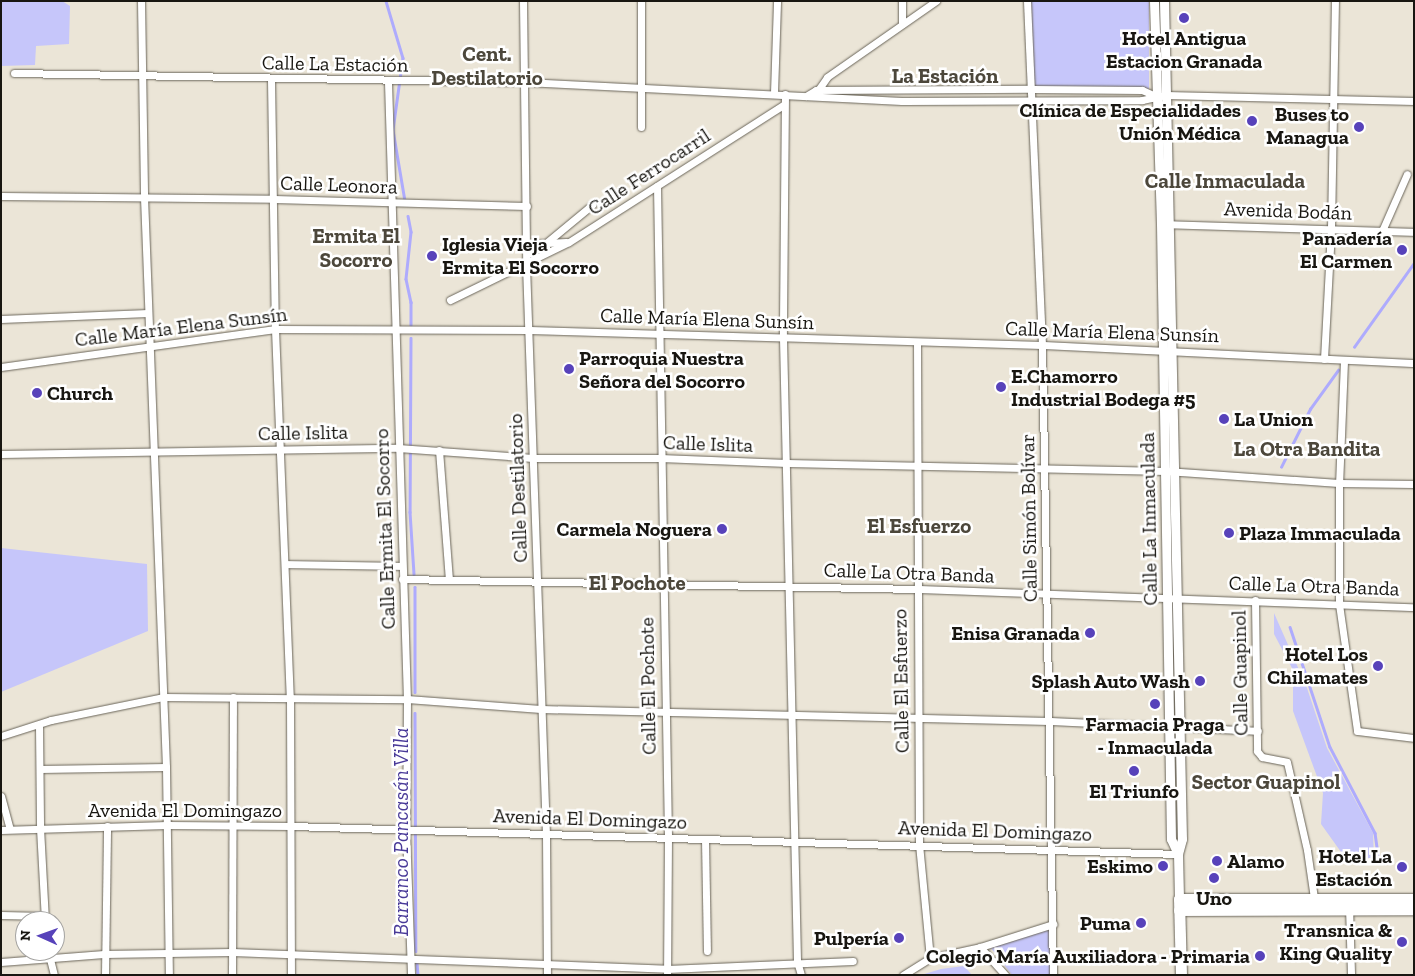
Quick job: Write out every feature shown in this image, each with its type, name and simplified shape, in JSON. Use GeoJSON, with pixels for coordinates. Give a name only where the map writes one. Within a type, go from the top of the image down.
{"type":"FeatureCollection","features":[{"type":"Feature","properties":{"kind":"highway"},"geometry":{"type":"LineString","coordinates":[[1282,904],[1314,898],[1349,904]]}},
{"type":"Feature","properties":{"kind":"highway"},"geometry":{"type":"LineString","coordinates":[[1180,975],[1179,904],[1412,904]]}},
{"type":"Feature","properties":{"kind":"main road","name":"Calle La Inmaculada"},"geometry":{"type":"LineString","coordinates":[[1154,1],[1154,30],[1163,160],[1171,506],[1174,729],[1171,839],[1178,854],[1179,904]]}},
{"type":"Feature","properties":{"kind":"main road","name":"Calle La Inmaculada"},"geometry":{"type":"LineString","coordinates":[[1158,95],[1164,30],[1164,1]]}},
{"type":"Feature","properties":{"kind":"main road"},"geometry":{"type":"LineString","coordinates":[[1154,30],[1164,30]]}},
{"type":"Feature","properties":{"kind":"street"},"geometry":{"type":"LineString","coordinates":[[141,1],[148,313],[166,767],[168,975]]}},
{"type":"Feature","properties":{"kind":"street","name":"Calle Destilatorio"},"geometry":{"type":"LineString","coordinates":[[523,1],[527,206],[526,265],[530,330],[546,834],[547,975]]}},
{"type":"Feature","properties":{"kind":"street"},"geometry":{"type":"LineString","coordinates":[[641,1],[641,127]]}},
{"type":"Feature","properties":{"kind":"street"},"geometry":{"type":"LineString","coordinates":[[774,93],[776,1]]}},
{"type":"Feature","properties":{"kind":"street"},"geometry":{"type":"LineString","coordinates":[[902,1],[902,24]]}},
{"type":"Feature","properties":{"kind":"street"},"geometry":{"type":"LineString","coordinates":[[806,96],[816,90],[828,77],[936,1]]}},
{"type":"Feature","properties":{"kind":"street","name":"Calle Simón Bolívar"},"geometry":{"type":"LineString","coordinates":[[1027,1],[1034,102],[1042,346],[1054,975]]}},
{"type":"Feature","properties":{"kind":"street"},"geometry":{"type":"LineString","coordinates":[[1324,360],[1331,228],[1335,1]]}},
{"type":"Feature","properties":{"kind":"street","name":"Calle La Estación"},"geometry":{"type":"LineString","coordinates":[[14,73],[142,74],[271,80],[525,82],[774,93],[806,96],[816,99],[902,101],[1034,102],[1142,100],[1158,95]]}},
{"type":"Feature","properties":{"kind":"street"},"geometry":{"type":"LineString","coordinates":[[271,80],[275,329],[290,698],[292,975]]}},
{"type":"Feature","properties":{"kind":"street","name":"Calle Ermita El Socorro"},"geometry":{"type":"LineString","coordinates":[[389,82],[395,331],[402,448],[402,579],[409,830],[409,958],[411,975]]}},
{"type":"Feature","properties":{"kind":"street"},"geometry":{"type":"LineString","coordinates":[[970,89],[971,101]]}},
{"type":"Feature","properties":{"kind":"street"},"geometry":{"type":"LineString","coordinates":[[816,90],[816,99]]}},
{"type":"Feature","properties":{"kind":"street","name":"Calle La Estación"},"geometry":{"type":"LineString","coordinates":[[816,90],[1142,90],[1158,95],[1414,101]]}},
{"type":"Feature","properties":{"kind":"street"},"geometry":{"type":"LineString","coordinates":[[902,101],[903,90]]}},
{"type":"Feature","properties":{"kind":"street"},"geometry":{"type":"LineString","coordinates":[[784,94],[783,338],[796,841],[797,961],[801,975]]}},
{"type":"Feature","properties":{"kind":"street","name":"Calle Ferrocarril"},"geometry":{"type":"LineString","coordinates":[[450,300],[526,265],[569,242],[783,105]]}},
{"type":"Feature","properties":{"kind":"street"},"geometry":{"type":"LineString","coordinates":[[1382,231],[1407,174]]}},
{"type":"Feature","properties":{"kind":"street","name":"Calle El Pochote"},"geometry":{"type":"LineString","coordinates":[[657,186],[661,335],[660,458],[664,712],[668,838],[667,972]]}},
{"type":"Feature","properties":{"kind":"street","name":"Calle Leonora"},"geometry":{"type":"LineString","coordinates":[[1,196],[274,199],[392,204],[527,206]]}},
{"type":"Feature","properties":{"kind":"street"},"geometry":{"type":"LineString","coordinates":[[546,243],[592,205]]}},
{"type":"Feature","properties":{"kind":"street","name":"Avenida Bodán"},"geometry":{"type":"LineString","coordinates":[[1165,224],[1414,232]]}},
{"type":"Feature","properties":{"kind":"street"},"geometry":{"type":"LineString","coordinates":[[526,244],[569,242]]}},
{"type":"Feature","properties":{"kind":"street"},"geometry":{"type":"LineString","coordinates":[[1,319],[148,313]]}},
{"type":"Feature","properties":{"kind":"street","name":"Calle María Elena Sunsín"},"geometry":{"type":"LineString","coordinates":[[1,366],[275,329],[395,331],[530,330],[1167,349],[1324,360],[1414,363]]}},
{"type":"Feature","properties":{"kind":"street","name":"Calle El Esfuerzo"},"geometry":{"type":"LineString","coordinates":[[917,342],[918,844],[930,958]]}},
{"type":"Feature","properties":{"kind":"street"},"geometry":{"type":"LineString","coordinates":[[1344,361],[1339,483],[1339,604],[1357,732],[1414,738]]}},
{"type":"Feature","properties":{"kind":"street","name":"Calle Islita"},"geometry":{"type":"LineString","coordinates":[[1,454],[415,448],[533,458],[660,458],[787,463],[1170,471],[1339,483],[1414,484]]}},
{"type":"Feature","properties":{"kind":"street"},"geometry":{"type":"LineString","coordinates":[[439,450],[449,579]]}},
{"type":"Feature","properties":{"kind":"street"},"geometry":{"type":"LineString","coordinates":[[285,564],[402,566]]}},
{"type":"Feature","properties":{"kind":"street","name":"Calle La Otra Banda"},"geometry":{"type":"LineString","coordinates":[[402,579],[916,588],[1172,598],[1299,600],[1339,604],[1414,607]]}},
{"type":"Feature","properties":{"kind":"street","name":"Calle Guapinol"},"geometry":{"type":"LineString","coordinates":[[1255,600],[1258,756],[1287,762],[1307,850],[1314,898]]}},
{"type":"Feature","properties":{"kind":"street"},"geometry":{"type":"LineString","coordinates":[[1,736],[39,726],[52,720],[163,697],[406,699],[541,709],[792,714],[1258,731]]}},
{"type":"Feature","properties":{"kind":"street"},"geometry":{"type":"LineString","coordinates":[[232,975],[233,697]]}},
{"type":"Feature","properties":{"kind":"street"},"geometry":{"type":"LineString","coordinates":[[39,726],[40,828],[45,911]]}},
{"type":"Feature","properties":{"kind":"street"},"geometry":{"type":"LineString","coordinates":[[40,769],[166,767]]}},
{"type":"Feature","properties":{"kind":"street"},"geometry":{"type":"LineString","coordinates":[[1,796],[10,829]]}},
{"type":"Feature","properties":{"kind":"street","name":"Avenida El Domingazo"},"geometry":{"type":"LineString","coordinates":[[1,830],[167,825],[292,826],[1053,848],[1178,854]]}},
{"type":"Feature","properties":{"kind":"street"},"geometry":{"type":"LineString","coordinates":[[105,975],[107,826]]}},
{"type":"Feature","properties":{"kind":"street"},"geometry":{"type":"LineString","coordinates":[[705,839],[707,951]]}},
{"type":"Feature","properties":{"kind":"street"},"geometry":{"type":"LineString","coordinates":[[1349,904],[1351,975]]}},
{"type":"Feature","properties":{"kind":"street"},"geometry":{"type":"LineString","coordinates":[[1,915],[15,916]]}},
{"type":"Feature","properties":{"kind":"street"},"geometry":{"type":"LineString","coordinates":[[903,975],[930,958],[980,947],[1053,924]]}},
{"type":"Feature","properties":{"kind":"street"},"geometry":{"type":"LineString","coordinates":[[980,947],[1005,975]]}},
{"type":"Feature","properties":{"kind":"street"},"geometry":{"type":"LineString","coordinates":[[65,954],[291,952],[546,964],[667,972],[797,961],[854,961]]}},
{"type":"Feature","properties":{"kind":"street"},"geometry":{"type":"LineString","coordinates":[[1,962],[15,960]]}},
{"type":"Feature","properties":{"kind":"street"},"geometry":{"type":"LineString","coordinates":[[50,961],[54,975]]}},
{"type":"Feature","properties":{"kind":"shaded area"},"geometry":{"type":"Polygon","coordinates":[[[1,1],[62,1],[70,6],[69,44],[36,46],[35,65],[1,66],[1,1]]]}},
{"type":"Feature","properties":{"kind":"shaded area"},"geometry":{"type":"Polygon","coordinates":[[[1031,1],[1149,1],[1149,89],[1031,89],[1031,1]]]}},
{"type":"Feature","properties":{"kind":"shaded area"},"geometry":{"type":"Polygon","coordinates":[[[1,548],[147,564],[148,631],[1,692],[1,548]]]}},
{"type":"Feature","properties":{"kind":"shaded area"},"geometry":{"type":"Polygon","coordinates":[[[1274,613],[1307,688],[1327,748],[1373,833],[1374,858],[1346,859],[1321,824],[1323,793],[1293,711],[1293,670],[1274,634],[1274,613]]]}},
{"type":"Feature","properties":{"kind":"shaded area"},"geometry":{"type":"Polygon","coordinates":[[[1052,925],[1053,975],[1012,975],[991,948],[1052,925]]]}},
{"type":"Feature","properties":{"kind":"shaded area"},"geometry":{"type":"Polygon","coordinates":[[[964,966],[972,975],[921,975],[941,969],[964,966]]]}},
{"type":"Feature","properties":{"kind":"waterway","name":"Barranco Pancasán Villa"},"geometry":{"type":"LineString","coordinates":[[386,1],[403,58],[393,130],[405,201]]}},
{"type":"Feature","properties":{"kind":"waterway","name":"Barranco Pancasán Villa"},"geometry":{"type":"LineString","coordinates":[[408,216],[411,232],[406,279],[411,302],[411,325]]}},
{"type":"Feature","properties":{"kind":"waterway"},"geometry":{"type":"LineString","coordinates":[[1354,347],[1414,263]]}},
{"type":"Feature","properties":{"kind":"waterway","name":"Barranco Pancasán Villa"},"geometry":{"type":"LineString","coordinates":[[411,338],[410,512],[414,574]]}},
{"type":"Feature","properties":{"kind":"waterway"},"geometry":{"type":"LineString","coordinates":[[1281,467],[1310,409],[1338,370]]}},
{"type":"Feature","properties":{"kind":"waterway","name":"Barranco Pancasán Villa"},"geometry":{"type":"LineString","coordinates":[[415,587],[415,692]]}},
{"type":"Feature","properties":{"kind":"waterway"},"geometry":{"type":"LineString","coordinates":[[1290,627],[1330,747],[1375,833],[1378,854]]}},
{"type":"Feature","properties":{"kind":"waterway","name":"Barranco Pancasán Villa"},"geometry":{"type":"LineString","coordinates":[[415,713],[416,951]]}},
{"type":"Feature","properties":{"kind":"waterway","name":"Barranco Pancasán Villa"},"geometry":{"type":"LineString","coordinates":[[417,963],[418,975]]}},
{"type":"Feature","properties":{"kind":"place","name":"Hotel Antigua Estacion Granada"},"geometry":{"type":"Point","coordinates":[1184,18]}},
{"type":"Feature","properties":{"kind":"place","name":"Clínica de Especialidades Unión Médica"},"geometry":{"type":"Point","coordinates":[1252,121]}},
{"type":"Feature","properties":{"kind":"place","name":"Buses to Managua"},"geometry":{"type":"Point","coordinates":[1359,127]}},
{"type":"Feature","properties":{"kind":"place","name":"Panadería El Carmen"},"geometry":{"type":"Point","coordinates":[1402,250]}},
{"type":"Feature","properties":{"kind":"place","name":"Iglesia Vieja Ermita El Socorro"},"geometry":{"type":"Point","coordinates":[432,256]}},
{"type":"Feature","properties":{"kind":"place","name":"Parroquia Nuestra Señora del Socorro"},"geometry":{"type":"Point","coordinates":[569,369]}},
{"type":"Feature","properties":{"kind":"place","name":"E.Chamorro Industrial Bodega #5"},"geometry":{"type":"Point","coordinates":[1001,387]}},
{"type":"Feature","properties":{"kind":"place","name":"Church"},"geometry":{"type":"Point","coordinates":[37,393]}},
{"type":"Feature","properties":{"kind":"place","name":"La Union"},"geometry":{"type":"Point","coordinates":[1224,419]}},
{"type":"Feature","properties":{"kind":"place","name":"Carmela Noguera"},"geometry":{"type":"Point","coordinates":[722,529]}},
{"type":"Feature","properties":{"kind":"place","name":"Plaza Immaculada"},"geometry":{"type":"Point","coordinates":[1229,533]}},
{"type":"Feature","properties":{"kind":"place","name":"Enisa Granada"},"geometry":{"type":"Point","coordinates":[1090,633]}},
{"type":"Feature","properties":{"kind":"place","name":"Hotel Los Chilamates"},"geometry":{"type":"Point","coordinates":[1378,666]}},
{"type":"Feature","properties":{"kind":"place","name":"Splash Auto Wash"},"geometry":{"type":"Point","coordinates":[1200,681]}},
{"type":"Feature","properties":{"kind":"place","name":"Farmacia Praga - Inmaculada"},"geometry":{"type":"Point","coordinates":[1155,704]}},
{"type":"Feature","properties":{"kind":"place","name":"El Triunfo"},"geometry":{"type":"Point","coordinates":[1134,771]}},
{"type":"Feature","properties":{"kind":"place","name":"Alamo"},"geometry":{"type":"Point","coordinates":[1217,861]}},
{"type":"Feature","properties":{"kind":"place","name":"Eskimo"},"geometry":{"type":"Point","coordinates":[1163,866]}},
{"type":"Feature","properties":{"kind":"place","name":"Hotel La Estación"},"geometry":{"type":"Point","coordinates":[1402,867]}},
{"type":"Feature","properties":{"kind":"place","name":"Uno"},"geometry":{"type":"Point","coordinates":[1214,878]}},
{"type":"Feature","properties":{"kind":"place","name":"Puma"},"geometry":{"type":"Point","coordinates":[1141,923]}},
{"type":"Feature","properties":{"kind":"place","name":"Pulpería"},"geometry":{"type":"Point","coordinates":[899,938]}},
{"type":"Feature","properties":{"kind":"place","name":"Transnica & King Quality"},"geometry":{"type":"Point","coordinates":[1402,942]}},
{"type":"Feature","properties":{"kind":"place","name":"Colegio María Auxiliadora - Primaria"},"geometry":{"type":"Point","coordinates":[1260,956]}},
{"type":"Feature","properties":{"kind":"district","name":"Cent. Destilatorio"},"geometry":{"type":"Point","coordinates":[487,66]}},
{"type":"Feature","properties":{"kind":"district","name":"La Estación"},"geometry":{"type":"Point","coordinates":[945,76]}},
{"type":"Feature","properties":{"kind":"district","name":"Calle Inmaculada"},"geometry":{"type":"Point","coordinates":[1225,181]}},
{"type":"Feature","properties":{"kind":"district","name":"Ermita El Socorro"},"geometry":{"type":"Point","coordinates":[356,248]}},
{"type":"Feature","properties":{"kind":"district","name":"La Otra Bandita"},"geometry":{"type":"Point","coordinates":[1307,449]}},
{"type":"Feature","properties":{"kind":"district","name":"El Esfuerzo"},"geometry":{"type":"Point","coordinates":[919,526]}},
{"type":"Feature","properties":{"kind":"district","name":"El Pochote"},"geometry":{"type":"Point","coordinates":[637,583]}},
{"type":"Feature","properties":{"kind":"district","name":"Sector Guapinol"},"geometry":{"type":"Point","coordinates":[1266,782]}}]}
